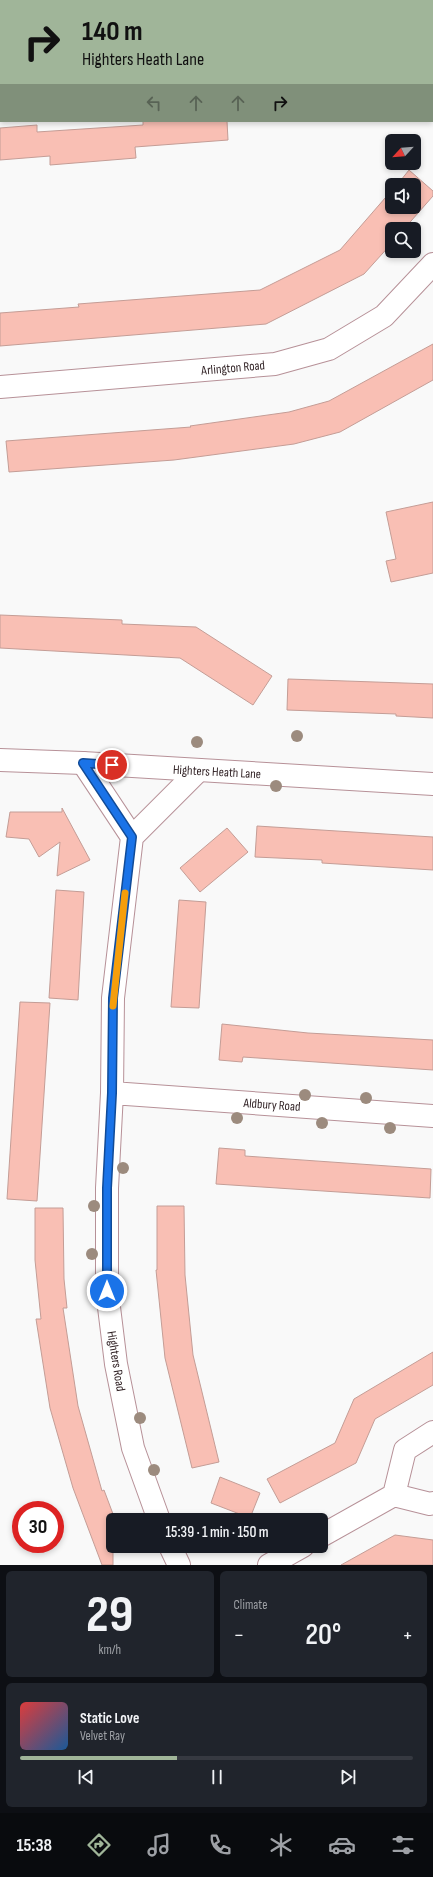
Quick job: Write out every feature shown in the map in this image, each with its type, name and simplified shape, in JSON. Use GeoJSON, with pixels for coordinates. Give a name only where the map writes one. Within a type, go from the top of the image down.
{"type":"FeatureCollection","features":[{"type":"Feature","properties":{"kind":"street","name":"Arlington Road"},"geometry":{"type":"LineString","coordinates":[[0,387],[275,364],[330,349],[384,316],[433,264]]}},
{"type":"Feature","properties":{"kind":"street","name":"Highters Heath Lane"},"geometry":{"type":"LineString","coordinates":[[0,760],[83,763],[433,784]]}},
{"type":"Feature","properties":{"kind":"street"},"geometry":{"type":"LineString","coordinates":[[83,763],[132,837],[199,770]]}},
{"type":"Feature","properties":{"kind":"street","name":"Highters Road"},"geometry":{"type":"LineString","coordinates":[[132,837],[113,998],[112,1093],[107,1188],[107,1291],[116,1364],[133,1448],[156,1513]]}},
{"type":"Feature","properties":{"kind":"street","name":"Aldbury Road"},"geometry":{"type":"LineString","coordinates":[[112,1093],[433,1116]]}},
{"type":"Feature","properties":{"kind":"street"},"geometry":{"type":"LineString","coordinates":[[394,1495],[405,1450],[433,1432]]}},
{"type":"Feature","properties":{"kind":"street"},"geometry":{"type":"LineString","coordinates":[[328,1532],[394,1495],[430,1504],[433,1503]]}},
{"type":"Feature","properties":{"kind":"street"},"geometry":{"type":"LineString","coordinates":[[173,1553],[179,1565]]}},
{"type":"Feature","properties":{"kind":"street"},"geometry":{"type":"LineString","coordinates":[[269,1565],[290,1553]]}},
{"type":"Feature","properties":{"kind":"building"},"geometry":{"type":"Polygon","coordinates":[[[143,122],[227,122],[228,140],[135,147],[136,158],[50,165],[50,156],[0,160],[0,128],[37,125],[37,132],[143,125],[143,122]]]}},
{"type":"Feature","properties":{"kind":"building"},"geometry":{"type":"Polygon","coordinates":[[[409,170],[418,178],[403,178],[409,170]]]}},
{"type":"Feature","properties":{"kind":"building"},"geometry":{"type":"Polygon","coordinates":[[[421,180],[433,191],[433,196],[421,210],[421,180]]]}},
{"type":"Feature","properties":{"kind":"building"},"geometry":{"type":"Polygon","coordinates":[[[385,198],[385,214],[417,214],[410,222],[385,222],[385,251],[364,274],[266,324],[0,346],[0,313],[79,307],[78,304],[260,290],[340,250],[385,198]]]}},
{"type":"Feature","properties":{"kind":"building"},"geometry":{"type":"Polygon","coordinates":[[[433,344],[433,380],[340,432],[294,444],[174,460],[9,472],[6,441],[191,427],[190,426],[289,412],[329,401],[433,344]]]}},
{"type":"Feature","properties":{"kind":"building"},"geometry":{"type":"Polygon","coordinates":[[[433,502],[433,573],[391,582],[386,561],[396,559],[386,512],[433,502]]]}},
{"type":"Feature","properties":{"kind":"building"},"geometry":{"type":"Polygon","coordinates":[[[0,615],[122,620],[122,624],[196,627],[272,676],[253,705],[180,658],[0,648],[0,615]]]}},
{"type":"Feature","properties":{"kind":"building"},"geometry":{"type":"Polygon","coordinates":[[[288,679],[433,684],[433,718],[396,716],[396,714],[287,710],[288,679]]]}},
{"type":"Feature","properties":{"kind":"building"},"geometry":{"type":"Polygon","coordinates":[[[62,808],[90,860],[57,876],[60,842],[39,857],[29,839],[6,837],[10,812],[62,812],[62,808]]]}},
{"type":"Feature","properties":{"kind":"building"},"geometry":{"type":"Polygon","coordinates":[[[257,826],[433,837],[433,870],[322,863],[322,860],[255,857],[257,826]]]}},
{"type":"Feature","properties":{"kind":"building"},"geometry":{"type":"Polygon","coordinates":[[[227,828],[248,852],[200,892],[180,868],[227,828]]]}},
{"type":"Feature","properties":{"kind":"building"},"geometry":{"type":"Polygon","coordinates":[[[56,890],[84,892],[78,1000],[49,998],[56,890]]]}},
{"type":"Feature","properties":{"kind":"building"},"geometry":{"type":"Polygon","coordinates":[[[179,900],[206,902],[199,1008],[171,1007],[179,900]]]}},
{"type":"Feature","properties":{"kind":"building"},"geometry":{"type":"Polygon","coordinates":[[[20,1002],[50,1003],[37,1201],[7,1199],[20,1002]]]}},
{"type":"Feature","properties":{"kind":"building"},"geometry":{"type":"Polygon","coordinates":[[[222,1024],[308,1033],[433,1040],[433,1070],[243,1057],[242,1062],[219,1060],[222,1024]]]}},
{"type":"Feature","properties":{"kind":"building"},"geometry":{"type":"Polygon","coordinates":[[[219,1148],[245,1150],[245,1156],[431,1169],[430,1198],[216,1184],[219,1148]]]}},
{"type":"Feature","properties":{"kind":"building"},"geometry":{"type":"Polygon","coordinates":[[[157,1206],[184,1206],[185,1275],[193,1355],[219,1462],[192,1468],[165,1358],[156,1270],[157,1206]]]}},
{"type":"Feature","properties":{"kind":"building"},"geometry":{"type":"Polygon","coordinates":[[[35,1208],[63,1208],[64,1279],[67,1308],[63,1308],[78,1406],[102,1491],[104,1490],[113,1513],[106,1513],[106,1553],[113,1553],[113,1565],[102,1565],[73,1488],[50,1408],[36,1319],[41,1319],[35,1260],[35,1208]]]}},
{"type":"Feature","properties":{"kind":"building"},"geometry":{"type":"Polygon","coordinates":[[[433,1352],[433,1385],[375,1419],[356,1463],[280,1503],[267,1479],[335,1443],[354,1399],[433,1352]]]}},
{"type":"Feature","properties":{"kind":"building"},"geometry":{"type":"Polygon","coordinates":[[[220,1477],[260,1493],[252,1513],[237,1513],[211,1503],[220,1477]]]}},
{"type":"Feature","properties":{"kind":"building"},"geometry":{"type":"Polygon","coordinates":[[[395,1535],[433,1540],[433,1565],[341,1565],[395,1535]]]}},
{"type":"Feature","properties":{"kind":"slow traffic"},"geometry":{"type":"LineString","coordinates":[[113,1006],[125,893]]}},
{"type":"Feature","properties":{"kind":"route"},"geometry":{"type":"LineString","coordinates":[[107,1291],[107,1188],[112,1093],[113,998],[132,837],[83,763],[112,765]]}}]}
